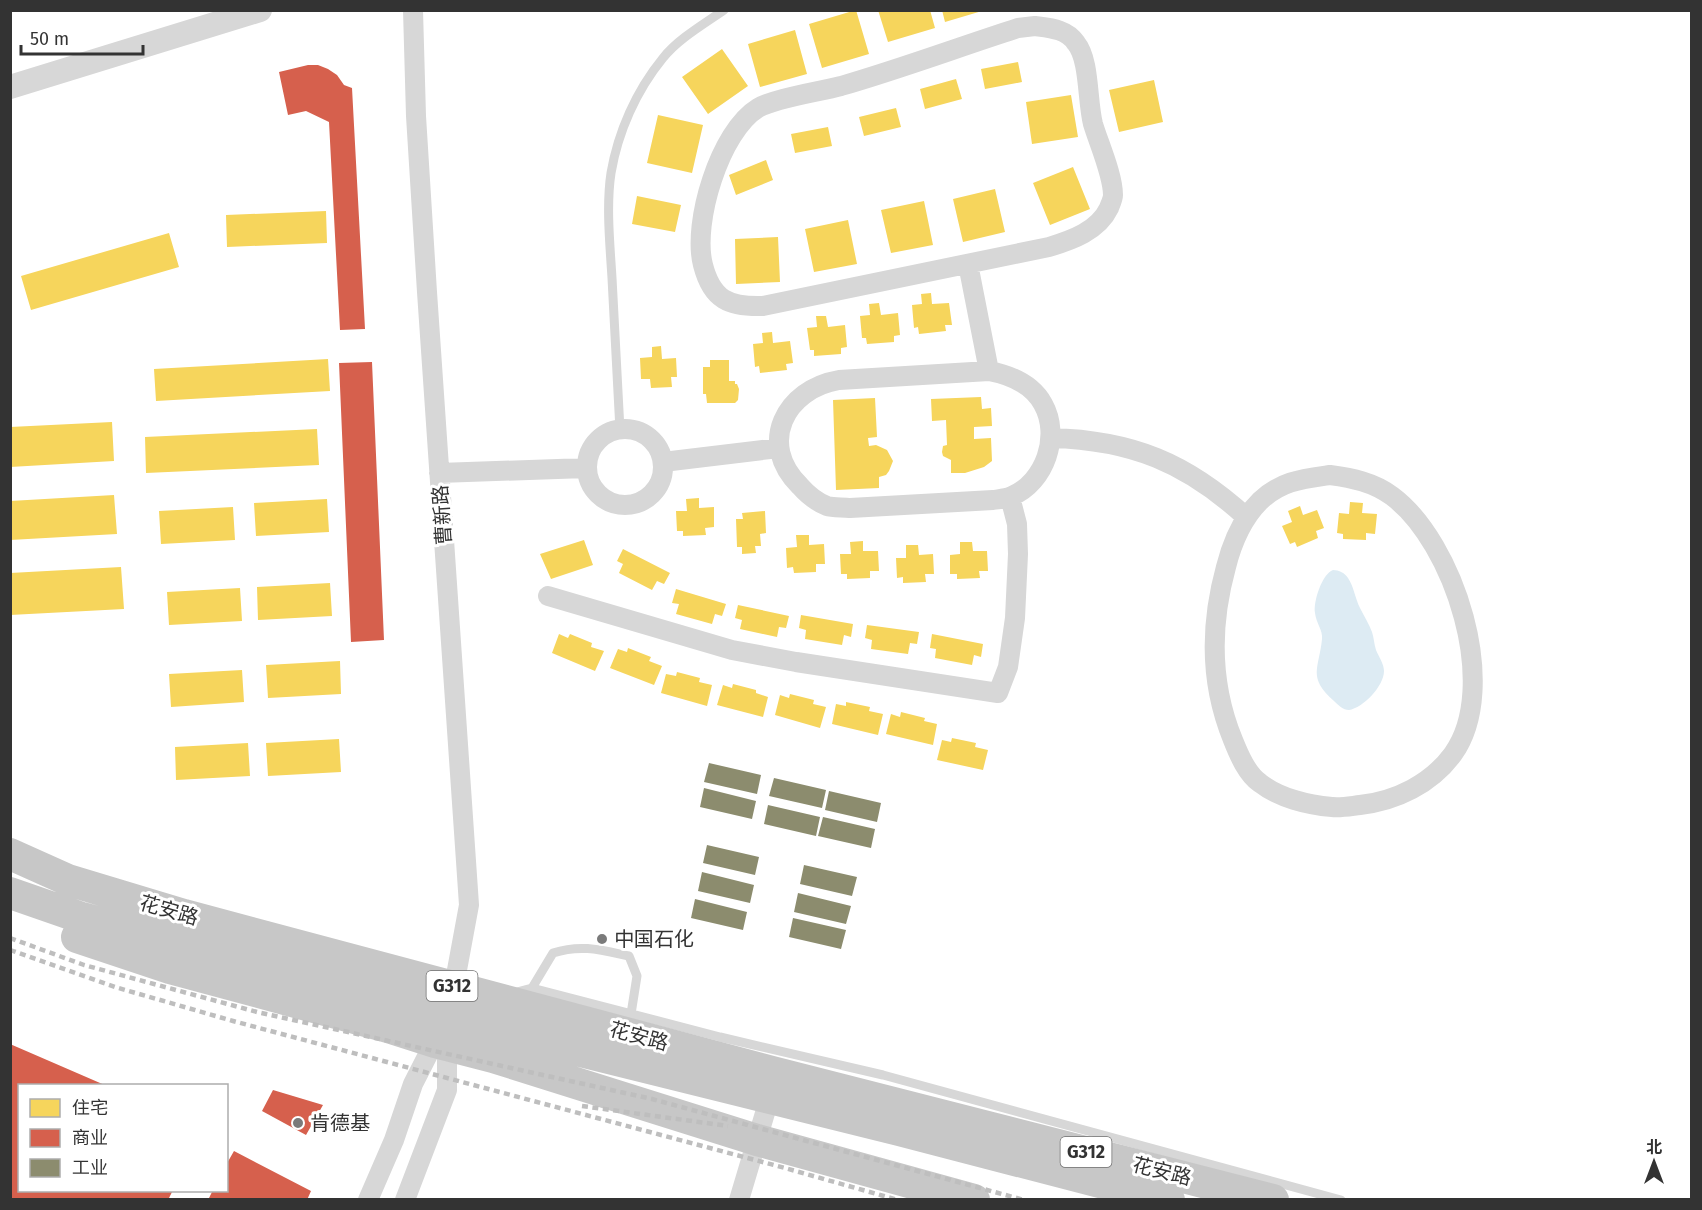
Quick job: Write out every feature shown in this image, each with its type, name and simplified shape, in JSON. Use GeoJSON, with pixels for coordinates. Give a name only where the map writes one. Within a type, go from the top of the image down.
{"type":"FeatureCollection","features":[{"type":"Feature","properties":{"kind":"highway","name":"花安路"},"geometry":{"type":"LineString","coordinates":[[10,854],[68,880],[184,915],[772,1072],[1273,1200]]}},
{"type":"Feature","properties":{"kind":"highway","name":"花安路"},"geometry":{"type":"LineString","coordinates":[[10,892],[82,918],[443,1035],[899,1130],[1170,1200]]}},
{"type":"Feature","properties":{"kind":"highway"},"geometry":{"type":"LineString","coordinates":[[10,914],[170,968],[388,1028],[443,1035],[493,1057],[757,1140],[974,1200]]}},
{"type":"Feature","properties":{"kind":"street"},"geometry":{"type":"LineString","coordinates":[[10,87],[260,10]]}},
{"type":"Feature","properties":{"kind":"street","name":"曹新路"},"geometry":{"type":"LineString","coordinates":[[412,10],[417,139],[470,905],[443,1035]]}},
{"type":"Feature","properties":{"kind":"street"},"geometry":{"type":"LineString","coordinates":[[1035,26],[1056,29],[1076,42],[1083,55],[1093,122],[1110,177],[1113,196],[1109,207],[1101,221],[1071,240],[1049,248],[968,264],[763,306],[729,303],[719,296],[710,283],[702,264],[701,225],[705,201],[712,177],[733,134],[740,124],[759,108],[780,100],[842,86],[1018,28],[1035,26]]}},
{"type":"Feature","properties":{"kind":"street"},"geometry":{"type":"LineString","coordinates":[[968,264],[989,372]]}},
{"type":"Feature","properties":{"kind":"street"},"geometry":{"type":"LineString","coordinates":[[989,372],[1015,378],[1031,390],[1043,403],[1049,419],[1051,438],[1047,457],[1038,475],[1025,489],[1011,497],[850,508],[826,506],[809,495],[793,480],[783,464],[779,448],[783,419],[793,404],[807,391],[824,383],[840,380],[989,372]]}},
{"type":"Feature","properties":{"kind":"street"},"geometry":{"type":"LineString","coordinates":[[620,429],[635,430],[649,437],[658,448],[663,462],[661,480],[652,495],[636,504],[619,505],[602,498],[591,485],[586,468],[588,454],[595,442],[607,433],[620,429]]}},
{"type":"Feature","properties":{"kind":"street"},"geometry":{"type":"LineString","coordinates":[[1051,438],[1071,438],[1124,446],[1161,460],[1210,487],[1246,517]]}},
{"type":"Feature","properties":{"kind":"street"},"geometry":{"type":"LineString","coordinates":[[663,462],[779,448]]}},
{"type":"Feature","properties":{"kind":"street"},"geometry":{"type":"LineString","coordinates":[[439,473],[586,468]]}},
{"type":"Feature","properties":{"kind":"street"},"geometry":{"type":"LineString","coordinates":[[1330,475],[1353,478],[1372,484],[1392,496],[1413,515],[1426,532],[1448,572],[1460,605],[1471,650],[1474,684],[1468,721],[1458,747],[1444,765],[1423,783],[1399,796],[1368,804],[1334,807],[1304,802],[1277,793],[1259,783],[1245,766],[1226,722],[1217,682],[1214,651],[1215,619],[1221,585],[1231,546],[1246,517],[1267,495],[1290,481],[1330,475]]}},
{"type":"Feature","properties":{"kind":"street"},"geometry":{"type":"LineString","coordinates":[[548,596],[732,650],[998,693],[1008,667],[1015,618],[1018,554],[1017,524],[1011,497]]}},
{"type":"Feature","properties":{"kind":"street"},"geometry":{"type":"LineString","coordinates":[[368,1200],[394,1140],[413,1084],[443,1035]]}},
{"type":"Feature","properties":{"kind":"street"},"geometry":{"type":"LineString","coordinates":[[405,1200],[447,1090],[443,1035]]}},
{"type":"Feature","properties":{"kind":"street"},"geometry":{"type":"LineString","coordinates":[[739,1200],[768,1103]]}},
{"type":"Feature","properties":{"kind":"lane"},"geometry":{"type":"LineString","coordinates":[[620,429],[610,209],[611,174],[621,132],[644,83],[664,56],[724,10]]}},
{"type":"Feature","properties":{"kind":"lane"},"geometry":{"type":"LineString","coordinates":[[532,988],[553,953],[568,949],[593,948],[629,956],[637,976],[631,1014]]}},
{"type":"Feature","properties":{"kind":"lane"},"geometry":{"type":"LineString","coordinates":[[494,997],[532,988],[720,1037],[883,1075],[1341,1200]]}},
{"type":"Feature","properties":{"kind":"shaded area"},"geometry":{"type":"Polygon","coordinates":[[[1333,570],[1344,573],[1350,581],[1372,632],[1376,650],[1384,668],[1383,677],[1372,695],[1360,705],[1349,710],[1341,707],[1326,693],[1320,685],[1317,672],[1322,636],[1316,617],[1315,602],[1322,582],[1333,570]]]}},
{"type":"Feature","properties":{"kind":"building: 住宅"},"geometry":{"type":"Polygon","coordinates":[[[856,10],[869,54],[822,68],[809,24],[856,10]]]}},
{"type":"Feature","properties":{"kind":"building: 住宅"},"geometry":{"type":"Polygon","coordinates":[[[878,10],[930,10],[935,28],[888,42],[878,10]]]}},
{"type":"Feature","properties":{"kind":"building: 住宅"},"geometry":{"type":"Polygon","coordinates":[[[942,10],[982,10],[982,11],[945,22],[942,10]]]}},
{"type":"Feature","properties":{"kind":"building: 住宅"},"geometry":{"type":"Polygon","coordinates":[[[795,30],[807,74],[760,87],[748,44],[795,30]]]}},
{"type":"Feature","properties":{"kind":"building: 住宅"},"geometry":{"type":"Polygon","coordinates":[[[722,49],[748,86],[708,114],[682,77],[722,49]]]}},
{"type":"Feature","properties":{"kind":"building: 住宅"},"geometry":{"type":"Polygon","coordinates":[[[1018,62],[1022,82],[985,89],[981,69],[1018,62]]]}},
{"type":"Feature","properties":{"kind":"building: 住宅"},"geometry":{"type":"Polygon","coordinates":[[[956,79],[962,99],[925,109],[920,89],[956,79]]]}},
{"type":"Feature","properties":{"kind":"building: 住宅"},"geometry":{"type":"Polygon","coordinates":[[[1154,80],[1163,122],[1119,132],[1109,90],[1154,80]]]}},
{"type":"Feature","properties":{"kind":"building: 住宅"},"geometry":{"type":"Polygon","coordinates":[[[1071,95],[1078,137],[1032,144],[1026,102],[1071,95]]]}},
{"type":"Feature","properties":{"kind":"building: 住宅"},"geometry":{"type":"Polygon","coordinates":[[[896,108],[901,127],[864,136],[859,117],[896,108]]]}},
{"type":"Feature","properties":{"kind":"building: 住宅"},"geometry":{"type":"Polygon","coordinates":[[[658,115],[703,125],[692,173],[647,163],[658,115]]]}},
{"type":"Feature","properties":{"kind":"building: 住宅"},"geometry":{"type":"Polygon","coordinates":[[[828,127],[832,146],[795,153],[791,134],[828,127]]]}},
{"type":"Feature","properties":{"kind":"building: 住宅"},"geometry":{"type":"Polygon","coordinates":[[[766,160],[773,180],[736,195],[729,175],[766,160]]]}},
{"type":"Feature","properties":{"kind":"building: 住宅"},"geometry":{"type":"Polygon","coordinates":[[[1073,167],[1090,209],[1050,225],[1033,183],[1073,167]]]}},
{"type":"Feature","properties":{"kind":"building: 住宅"},"geometry":{"type":"Polygon","coordinates":[[[995,189],[1005,232],[963,242],[953,199],[995,189]]]}},
{"type":"Feature","properties":{"kind":"building: 住宅"},"geometry":{"type":"Polygon","coordinates":[[[637,196],[681,205],[675,232],[632,224],[637,196]]]}},
{"type":"Feature","properties":{"kind":"building: 住宅"},"geometry":{"type":"Polygon","coordinates":[[[924,201],[933,245],[891,253],[881,210],[924,201]]]}},
{"type":"Feature","properties":{"kind":"building: 住宅"},"geometry":{"type":"Polygon","coordinates":[[[326,211],[327,243],[227,247],[226,215],[326,211]]]}},
{"type":"Feature","properties":{"kind":"building: 住宅"},"geometry":{"type":"Polygon","coordinates":[[[848,220],[857,264],[814,272],[805,229],[848,220]]]}},
{"type":"Feature","properties":{"kind":"building: 住宅"},"geometry":{"type":"Polygon","coordinates":[[[169,233],[179,267],[31,310],[21,276],[169,233]]]}},
{"type":"Feature","properties":{"kind":"building: 住宅"},"geometry":{"type":"Polygon","coordinates":[[[778,237],[780,282],[736,284],[735,239],[778,237]]]}},
{"type":"Feature","properties":{"kind":"building: 住宅"},"geometry":{"type":"Polygon","coordinates":[[[931,293],[932,304],[949,303],[952,325],[945,325],[946,331],[919,334],[918,327],[914,328],[912,305],[922,304],[921,294],[931,293]]]}},
{"type":"Feature","properties":{"kind":"building: 住宅"},"geometry":{"type":"Polygon","coordinates":[[[879,303],[881,315],[898,313],[900,335],[894,336],[894,342],[867,344],[866,338],[862,338],[860,316],[870,315],[869,304],[879,303]]]}},
{"type":"Feature","properties":{"kind":"building: 住宅"},"geometry":{"type":"Polygon","coordinates":[[[816,316],[826,316],[828,327],[845,325],[847,347],[841,348],[841,354],[814,356],[814,350],[810,350],[807,328],[817,327],[816,316]]]}},
{"type":"Feature","properties":{"kind":"building: 住宅"},"geometry":{"type":"Polygon","coordinates":[[[772,332],[773,343],[790,341],[793,363],[786,364],[787,370],[760,373],[759,366],[755,367],[753,344],[763,343],[762,333],[772,332]]]}},
{"type":"Feature","properties":{"kind":"building: 住宅"},"geometry":{"type":"Polygon","coordinates":[[[661,346],[662,359],[676,358],[677,377],[671,377],[672,387],[651,388],[650,379],[641,379],[640,358],[652,357],[652,347],[661,346]]]}},
{"type":"Feature","properties":{"kind":"building: 住宅"},"geometry":{"type":"Polygon","coordinates":[[[328,359],[330,391],[156,401],[154,369],[328,359]]]}},
{"type":"Feature","properties":{"kind":"building: 住宅"},"geometry":{"type":"Polygon","coordinates":[[[710,360],[729,360],[729,381],[735,381],[739,389],[738,400],[735,403],[707,403],[706,394],[703,394],[703,367],[710,367],[710,360]]]}},
{"type":"Feature","properties":{"kind":"building: 住宅"},"geometry":{"type":"Polygon","coordinates":[[[981,397],[982,409],[991,408],[992,426],[974,427],[974,439],[991,438],[992,461],[984,467],[965,473],[951,473],[951,460],[943,456],[942,452],[943,446],[947,445],[946,420],[932,421],[931,399],[981,397]]]}},
{"type":"Feature","properties":{"kind":"building: 住宅"},"geometry":{"type":"Polygon","coordinates":[[[875,398],[877,437],[868,438],[869,446],[876,445],[887,450],[893,461],[889,471],[886,475],[879,477],[879,488],[836,490],[833,400],[875,398]]]}},
{"type":"Feature","properties":{"kind":"building: 住宅"},"geometry":{"type":"Polygon","coordinates":[[[112,422],[114,461],[10,467],[10,427],[112,422]]]}},
{"type":"Feature","properties":{"kind":"building: 住宅"},"geometry":{"type":"Polygon","coordinates":[[[317,429],[319,465],[146,473],[145,437],[317,429]]]}},
{"type":"Feature","properties":{"kind":"building: 住宅"},"geometry":{"type":"Polygon","coordinates":[[[114,495],[117,534],[10,540],[10,501],[114,495]]]}},
{"type":"Feature","properties":{"kind":"building: 住宅"},"geometry":{"type":"Polygon","coordinates":[[[699,498],[699,508],[714,507],[714,527],[705,528],[706,535],[683,536],[683,531],[677,531],[676,511],[687,511],[686,499],[699,498]]]}},
{"type":"Feature","properties":{"kind":"building: 住宅"},"geometry":{"type":"Polygon","coordinates":[[[327,499],[329,532],[256,536],[254,503],[327,499]]]}},
{"type":"Feature","properties":{"kind":"building: 住宅"},"geometry":{"type":"Polygon","coordinates":[[[1350,502],[1363,503],[1362,513],[1377,514],[1375,534],[1366,533],[1366,540],[1343,539],[1343,534],[1337,533],[1339,513],[1349,514],[1350,502]]]}},
{"type":"Feature","properties":{"kind":"building: 住宅"},"geometry":{"type":"Polygon","coordinates":[[[1300,506],[1303,515],[1317,510],[1324,528],[1316,531],[1318,538],[1297,547],[1295,542],[1290,544],[1282,526],[1292,522],[1288,511],[1300,506]]]}},
{"type":"Feature","properties":{"kind":"building: 住宅"},"geometry":{"type":"Polygon","coordinates":[[[233,507],[235,540],[161,544],[159,511],[233,507]]]}},
{"type":"Feature","properties":{"kind":"building: 住宅"},"geometry":{"type":"Polygon","coordinates":[[[765,511],[766,533],[760,534],[761,546],[755,546],[756,553],[742,554],[742,547],[737,547],[736,519],[743,519],[742,513],[765,511]]]}},
{"type":"Feature","properties":{"kind":"building: 住宅"},"geometry":{"type":"Polygon","coordinates":[[[796,535],[809,535],[809,545],[824,544],[825,564],[816,564],[816,572],[794,573],[793,567],[787,568],[786,548],[797,547],[796,535]]]}},
{"type":"Feature","properties":{"kind":"building: 住宅"},"geometry":{"type":"Polygon","coordinates":[[[584,540],[593,565],[551,579],[540,554],[584,540]]]}},
{"type":"Feature","properties":{"kind":"building: 住宅"},"geometry":{"type":"Polygon","coordinates":[[[863,541],[863,551],[878,551],[879,571],[870,571],[870,578],[847,579],[847,574],[841,574],[840,554],[851,554],[850,542],[863,541]]]}},
{"type":"Feature","properties":{"kind":"building: 住宅"},"geometry":{"type":"Polygon","coordinates":[[[960,542],[972,542],[973,551],[987,551],[988,571],[979,571],[980,578],[957,579],[957,574],[950,574],[950,555],[960,554],[960,542]]]}},
{"type":"Feature","properties":{"kind":"building: 住宅"},"geometry":{"type":"Polygon","coordinates":[[[906,545],[918,545],[919,555],[933,554],[934,574],[925,574],[926,582],[903,583],[903,577],[897,578],[896,558],[906,558],[906,545]]]}},
{"type":"Feature","properties":{"kind":"building: 住宅"},"geometry":{"type":"Polygon","coordinates":[[[623,549],[670,573],[664,584],[657,581],[652,590],[619,573],[623,564],[617,561],[623,549]]]}},
{"type":"Feature","properties":{"kind":"building: 住宅"},"geometry":{"type":"Polygon","coordinates":[[[121,567],[124,609],[10,615],[10,573],[121,567]]]}},
{"type":"Feature","properties":{"kind":"building: 住宅"},"geometry":{"type":"Polygon","coordinates":[[[330,583],[332,616],[258,620],[257,587],[330,583]]]}},
{"type":"Feature","properties":{"kind":"building: 住宅"},"geometry":{"type":"Polygon","coordinates":[[[240,588],[242,621],[169,625],[167,592],[240,588]]]}},
{"type":"Feature","properties":{"kind":"building: 住宅"},"geometry":{"type":"Polygon","coordinates":[[[676,589],[726,604],[722,616],[715,614],[712,624],[676,614],[679,604],[672,603],[676,589]]]}},
{"type":"Feature","properties":{"kind":"building: 住宅"},"geometry":{"type":"Polygon","coordinates":[[[738,605],[789,616],[786,628],[779,627],[777,637],[740,629],[742,620],[735,618],[738,605]]]}},
{"type":"Feature","properties":{"kind":"building: 住宅"},"geometry":{"type":"Polygon","coordinates":[[[801,615],[853,624],[851,637],[844,635],[842,645],[805,639],[806,630],[799,628],[801,615]]]}},
{"type":"Feature","properties":{"kind":"building: 住宅"},"geometry":{"type":"Polygon","coordinates":[[[867,625],[919,632],[917,644],[910,643],[908,654],[871,649],[872,640],[865,638],[867,625]]]}},
{"type":"Feature","properties":{"kind":"building: 住宅"},"geometry":{"type":"Polygon","coordinates":[[[559,634],[568,638],[570,634],[592,643],[591,647],[604,651],[595,671],[552,653],[559,634]]]}},
{"type":"Feature","properties":{"kind":"building: 住宅"},"geometry":{"type":"Polygon","coordinates":[[[932,634],[983,644],[981,657],[974,655],[972,665],[935,658],[936,649],[930,648],[932,634]]]}},
{"type":"Feature","properties":{"kind":"building: 住宅"},"geometry":{"type":"Polygon","coordinates":[[[628,648],[651,657],[649,661],[662,666],[654,685],[610,668],[618,649],[627,652],[628,648]]]}},
{"type":"Feature","properties":{"kind":"building: 住宅"},"geometry":{"type":"Polygon","coordinates":[[[340,661],[341,694],[268,698],[266,665],[340,661]]]}},
{"type":"Feature","properties":{"kind":"building: 住宅"},"geometry":{"type":"Polygon","coordinates":[[[242,670],[244,702],[171,707],[169,674],[242,670]]]}},
{"type":"Feature","properties":{"kind":"building: 住宅"},"geometry":{"type":"Polygon","coordinates":[[[677,672],[700,678],[699,682],[712,685],[707,706],[661,693],[666,674],[676,676],[677,672]]]}},
{"type":"Feature","properties":{"kind":"building: 住宅"},"geometry":{"type":"Polygon","coordinates":[[[733,684],[756,690],[756,693],[768,697],[763,717],[717,705],[723,685],[732,688],[733,684]]]}},
{"type":"Feature","properties":{"kind":"building: 住宅"},"geometry":{"type":"Polygon","coordinates":[[[790,694],[814,700],[813,704],[826,707],[820,728],[775,715],[780,695],[789,698],[790,694]]]}},
{"type":"Feature","properties":{"kind":"building: 住宅"},"geometry":{"type":"Polygon","coordinates":[[[846,702],[870,707],[869,711],[883,714],[878,735],[832,724],[836,704],[846,706],[846,702]]]}},
{"type":"Feature","properties":{"kind":"building: 住宅"},"geometry":{"type":"Polygon","coordinates":[[[901,712],[925,718],[924,721],[937,724],[933,745],[886,734],[891,714],[900,717],[901,712]]]}},
{"type":"Feature","properties":{"kind":"building: 住宅"},"geometry":{"type":"Polygon","coordinates":[[[952,738],[976,743],[975,747],[988,750],[983,770],[937,760],[942,740],[951,742],[952,738]]]}},
{"type":"Feature","properties":{"kind":"building: 住宅"},"geometry":{"type":"Polygon","coordinates":[[[339,739],[341,772],[268,776],[266,743],[339,739]]]}},
{"type":"Feature","properties":{"kind":"building: 住宅"},"geometry":{"type":"Polygon","coordinates":[[[248,743],[250,776],[176,780],[175,747],[248,743]]]}},
{"type":"Feature","properties":{"kind":"building: 商业"},"geometry":{"type":"Polygon","coordinates":[[[318,65],[328,69],[337,75],[344,85],[352,88],[365,329],[340,330],[329,122],[306,111],[288,115],[279,72],[318,65]]]}},
{"type":"Feature","properties":{"kind":"building: 商业"},"geometry":{"type":"Polygon","coordinates":[[[372,362],[384,640],[351,642],[339,363],[372,362]]]}},
{"type":"Feature","properties":{"kind":"building: 商业"},"geometry":{"type":"Polygon","coordinates":[[[10,1044],[102,1084],[18,1084],[18,1192],[172,1192],[168,1200],[10,1200],[10,1044]]]}},
{"type":"Feature","properties":{"kind":"building: 商业","name":"肯德基"},"geometry":{"type":"Polygon","coordinates":[[[273,1090],[323,1105],[306,1135],[262,1111],[273,1090]]]}},
{"type":"Feature","properties":{"kind":"building: 商业"},"geometry":{"type":"Polygon","coordinates":[[[234,1151],[311,1191],[307,1200],[208,1200],[212,1192],[228,1192],[228,1162],[234,1151]]]}},
{"type":"Feature","properties":{"kind":"building: 工业"},"geometry":{"type":"Polygon","coordinates":[[[709,763],[761,775],[757,794],[704,782],[709,763]]]}},
{"type":"Feature","properties":{"kind":"building: 工业"},"geometry":{"type":"Polygon","coordinates":[[[774,778],[826,790],[822,808],[769,796],[774,778]]]}},
{"type":"Feature","properties":{"kind":"building: 工业"},"geometry":{"type":"Polygon","coordinates":[[[704,788],[756,801],[752,819],[700,807],[704,788]]]}},
{"type":"Feature","properties":{"kind":"building: 工业"},"geometry":{"type":"Polygon","coordinates":[[[829,791],[881,803],[877,822],[825,810],[829,791]]]}},
{"type":"Feature","properties":{"kind":"building: 工业"},"geometry":{"type":"Polygon","coordinates":[[[768,805],[820,817],[816,836],[764,824],[768,805]]]}},
{"type":"Feature","properties":{"kind":"building: 工业"},"geometry":{"type":"Polygon","coordinates":[[[823,817],[875,829],[871,848],[818,836],[823,817]]]}},
{"type":"Feature","properties":{"kind":"building: 工业"},"geometry":{"type":"Polygon","coordinates":[[[707,845],[759,857],[755,875],[703,863],[707,845]]]}},
{"type":"Feature","properties":{"kind":"building: 工业"},"geometry":{"type":"Polygon","coordinates":[[[804,865],[857,877],[852,896],[800,884],[804,865]]]}},
{"type":"Feature","properties":{"kind":"building: 工业"},"geometry":{"type":"Polygon","coordinates":[[[702,872],[754,885],[750,903],[698,891],[702,872]]]}},
{"type":"Feature","properties":{"kind":"building: 工业"},"geometry":{"type":"Polygon","coordinates":[[[798,893],[851,906],[846,924],[794,912],[798,893]]]}},
{"type":"Feature","properties":{"kind":"building: 工业"},"geometry":{"type":"Polygon","coordinates":[[[695,899],[747,912],[743,930],[691,918],[695,899]]]}},
{"type":"Feature","properties":{"kind":"building: 工业"},"geometry":{"type":"Polygon","coordinates":[[[793,918],[846,930],[841,949],[789,937],[793,918]]]}},
{"type":"Feature","properties":{"kind":"railway"},"geometry":{"type":"LineString","coordinates":[[10,938],[84,965],[257,1012],[652,1099],[1024,1200]]}},
{"type":"Feature","properties":{"kind":"railway"},"geometry":{"type":"LineString","coordinates":[[10,950],[115,987],[233,1021],[898,1200]]}},
{"type":"Feature","properties":{"kind":"railway"},"geometry":{"type":"LineString","coordinates":[[582,1106],[728,1126]]}},
{"type":"Feature","properties":{"kind":"place","name":"中国石化"},"geometry":{"type":"Point","coordinates":[602,939]}},
{"type":"Feature","properties":{"kind":"place","name":"肯德基"},"geometry":{"type":"Point","coordinates":[298,1123]}}]}
